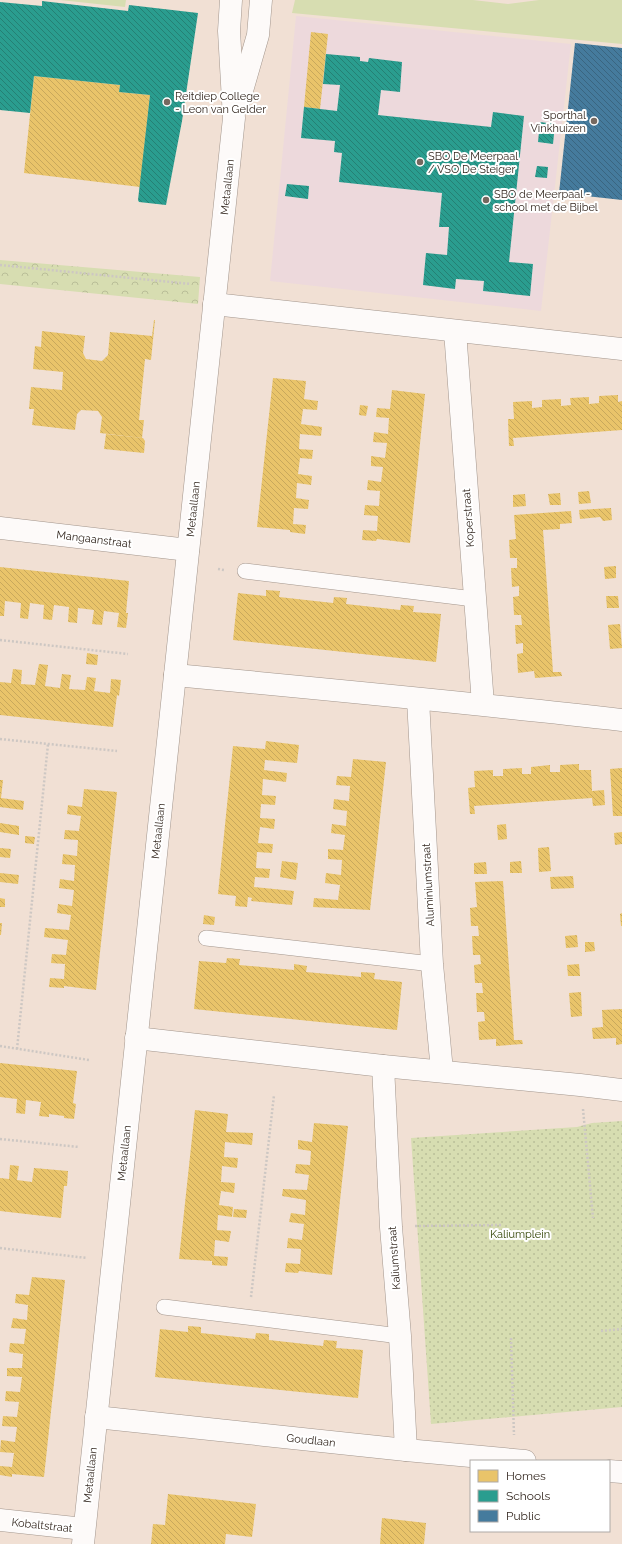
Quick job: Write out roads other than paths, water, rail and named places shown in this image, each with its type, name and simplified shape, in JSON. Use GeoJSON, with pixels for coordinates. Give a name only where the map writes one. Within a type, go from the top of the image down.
{"type":"FeatureCollection","features":[{"type":"Feature","properties":{"kind":"street","name":"Metaallaan"},"geometry":{"type":"LineString","coordinates":[[84,1536],[234,118],[229,31],[231,0]]}},
{"type":"Feature","properties":{"kind":"street","name":"Metaallaan"},"geometry":{"type":"LineString","coordinates":[[234,118],[258,34],[261,0]]}},
{"type":"Feature","properties":{"kind":"street"},"geometry":{"type":"LineString","coordinates":[[214,304],[454,332],[622,349]]}},
{"type":"Feature","properties":{"kind":"street","name":"Koperstraat"},"geometry":{"type":"LineString","coordinates":[[454,332],[483,704]]}},
{"type":"Feature","properties":{"kind":"street","name":"Mangaanstraat"},"geometry":{"type":"LineString","coordinates":[[0,528],[188,550]]}},
{"type":"Feature","properties":{"kind":"street"},"geometry":{"type":"LineString","coordinates":[[175,675],[483,704],[622,720]]}},
{"type":"Feature","properties":{"kind":"street","name":"Aluminiumstraat"},"geometry":{"type":"LineString","coordinates":[[418,699],[432,964],[442,1072]]}},
{"type":"Feature","properties":{"kind":"street"},"geometry":{"type":"LineString","coordinates":[[136,1038],[383,1066],[622,1090]]}},
{"type":"Feature","properties":{"kind":"street","name":"Kaliumstraat"},"geometry":{"type":"LineString","coordinates":[[383,1066],[391,1227],[400,1336],[406,1450]]}},
{"type":"Feature","properties":{"kind":"street","name":"Goudlaan"},"geometry":{"type":"LineString","coordinates":[[96,1417],[406,1450],[520,1460]]}},
{"type":"Feature","properties":{"kind":"street"},"geometry":{"type":"LineString","coordinates":[[610,1471],[622,1472]]}},
{"type":"Feature","properties":{"kind":"street","name":"Kobaltstraat"},"geometry":{"type":"LineString","coordinates":[[0,1520],[84,1536]]}},
{"type":"Feature","properties":{"kind":"lane"},"geometry":{"type":"LineString","coordinates":[[244,571],[474,599]]}},
{"type":"Feature","properties":{"kind":"lane"},"geometry":{"type":"LineString","coordinates":[[206,938],[432,964]]}},
{"type":"Feature","properties":{"kind":"lane"},"geometry":{"type":"LineString","coordinates":[[164,1307],[400,1336]]}},
{"type":"Feature","properties":{"kind":"place","name":"Reitdiep College - Leon van Gelder"},"geometry":{"type":"Point","coordinates":[167,102]}},
{"type":"Feature","properties":{"kind":"place","name":"Sporthal Vinkhuizen"},"geometry":{"type":"Point","coordinates":[594,121]}},
{"type":"Feature","properties":{"kind":"place","name":"SBO De Meerpaal / VSO De Steiger"},"geometry":{"type":"Point","coordinates":[420,162]}},
{"type":"Feature","properties":{"kind":"place","name":"SBO de Meerpaal - school met de Bijbel"},"geometry":{"type":"Point","coordinates":[486,200]}},
{"type":"Feature","properties":{"kind":"park label","name":"Kaliumplein"},"geometry":{"type":"Point","coordinates":[520,1234]}}]}
